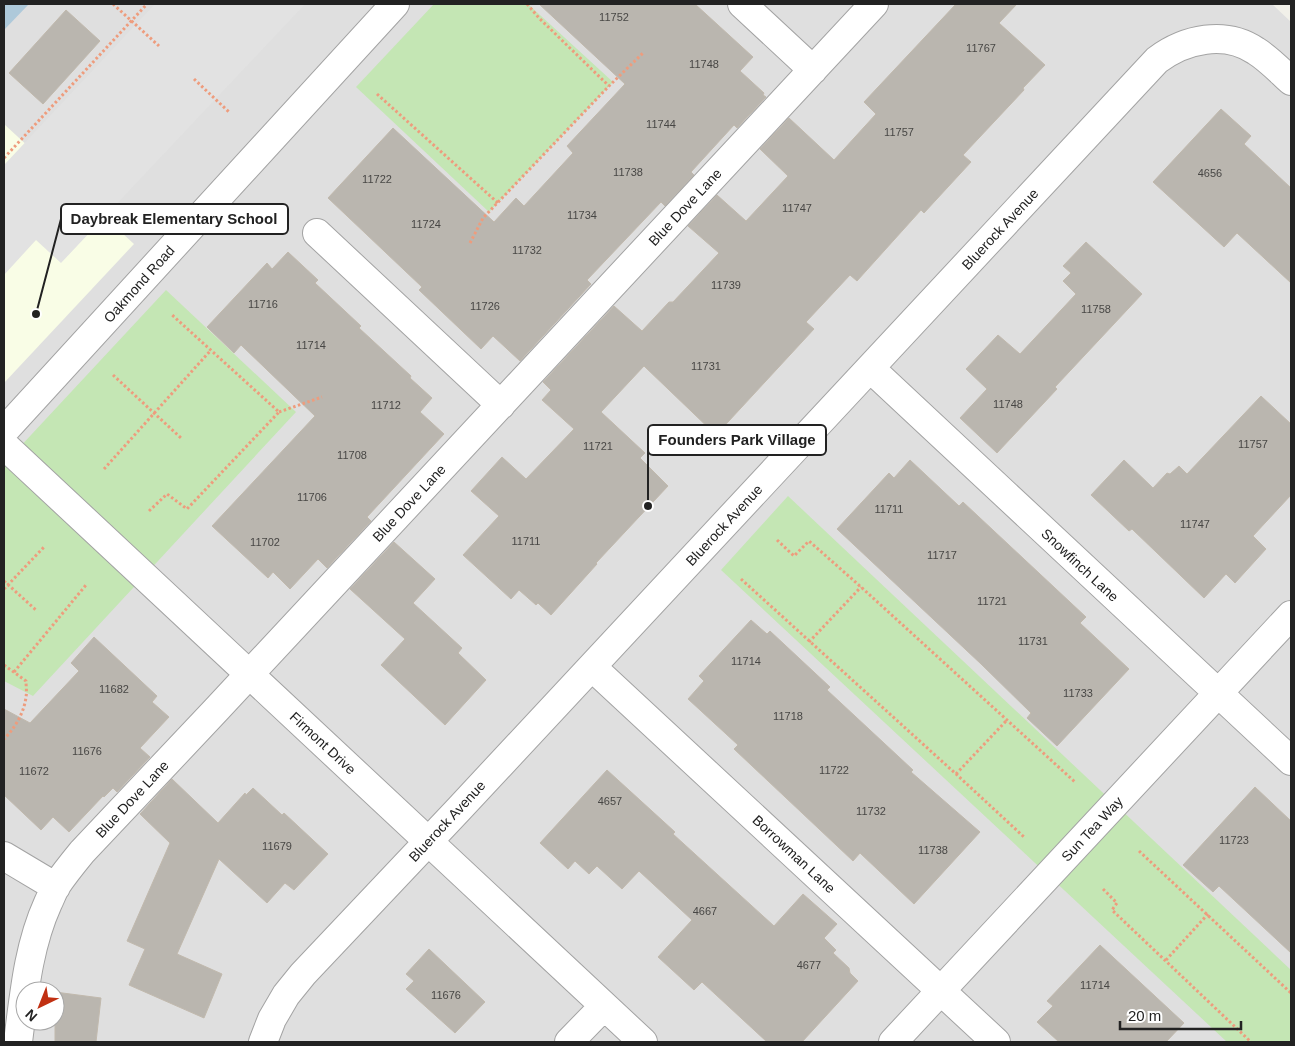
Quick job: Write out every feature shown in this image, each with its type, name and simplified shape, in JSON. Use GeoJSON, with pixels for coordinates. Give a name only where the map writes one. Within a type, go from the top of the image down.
{"type":"FeatureCollection","features":[{"type":"Feature","properties":{"kind":"street","name":"Oakmond Road"},"geometry":{"type":"LineString","coordinates":[[4,431],[395,4]]}},
{"type":"Feature","properties":{"kind":"street"},"geometry":{"type":"LineString","coordinates":[[742,4],[813,70]]}},
{"type":"Feature","properties":{"kind":"street","name":"Blue Dove Lane"},"geometry":{"type":"LineString","coordinates":[[18,1042],[28,967],[43,915],[56,887],[82,852],[874,4]]}},
{"type":"Feature","properties":{"kind":"street","name":"Bluerock Avenue"},"geometry":{"type":"LineString","coordinates":[[263,1042],[272,1019],[286,995],[303,974],[592,667],[1157,60],[1168,51],[1182,45],[1211,39],[1226,40],[1254,49],[1291,82]]}},
{"type":"Feature","properties":{"kind":"street"},"geometry":{"type":"LineString","coordinates":[[316,233],[501,405]]}},
{"type":"Feature","properties":{"kind":"street","name":"Snowfinch Lane"},"geometry":{"type":"LineString","coordinates":[[870,368],[1291,761]]}},
{"type":"Feature","properties":{"kind":"street","name":"Firmont Drive"},"geometry":{"type":"LineString","coordinates":[[4,445],[643,1042]]}},
{"type":"Feature","properties":{"kind":"street","name":"Sun Tea Way"},"geometry":{"type":"LineString","coordinates":[[894,1042],[1291,616]]}},
{"type":"Feature","properties":{"kind":"street","name":"Borrowman Lane"},"geometry":{"type":"LineString","coordinates":[[592,667],[996,1042]]}},
{"type":"Feature","properties":{"kind":"street"},"geometry":{"type":"LineString","coordinates":[[4,856],[56,887]]}},
{"type":"Feature","properties":{"kind":"street"},"geometry":{"type":"LineString","coordinates":[[569,1042],[604,1006]]}},
{"type":"Feature","properties":{"kind":"path"},"geometry":{"type":"LineString","coordinates":[[113,4],[159,46]]}},
{"type":"Feature","properties":{"kind":"path"},"geometry":{"type":"LineString","coordinates":[[4,158],[147,4]]}},
{"type":"Feature","properties":{"kind":"path"},"geometry":{"type":"LineString","coordinates":[[527,4],[538,18],[609,86]]}},
{"type":"Feature","properties":{"kind":"path"},"geometry":{"type":"LineString","coordinates":[[470,242],[483,218],[644,52]]}},
{"type":"Feature","properties":{"kind":"path"},"geometry":{"type":"LineString","coordinates":[[194,79],[229,112]]}},
{"type":"Feature","properties":{"kind":"path"},"geometry":{"type":"LineString","coordinates":[[377,94],[498,203]]}},
{"type":"Feature","properties":{"kind":"path"},"geometry":{"type":"LineString","coordinates":[[171,314],[279,412]]}},
{"type":"Feature","properties":{"kind":"path"},"geometry":{"type":"LineString","coordinates":[[104,469],[211,350]]}},
{"type":"Feature","properties":{"kind":"path"},"geometry":{"type":"LineString","coordinates":[[113,375],[182,438]]}},
{"type":"Feature","properties":{"kind":"path"},"geometry":{"type":"LineString","coordinates":[[148,511],[167,494],[187,510],[279,412],[322,397]]}},
{"type":"Feature","properties":{"kind":"path"},"geometry":{"type":"LineString","coordinates":[[777,540],[794,556],[809,541],[1075,782]]}},
{"type":"Feature","properties":{"kind":"path"},"geometry":{"type":"LineString","coordinates":[[4,589],[44,547]]}},
{"type":"Feature","properties":{"kind":"path"},"geometry":{"type":"LineString","coordinates":[[741,578],[1024,837]]}},
{"type":"Feature","properties":{"kind":"path"},"geometry":{"type":"LineString","coordinates":[[4,581],[37,611]]}},
{"type":"Feature","properties":{"kind":"path"},"geometry":{"type":"LineString","coordinates":[[14,672],[86,585]]}},
{"type":"Feature","properties":{"kind":"path"},"geometry":{"type":"LineString","coordinates":[[809,642],[861,587]]}},
{"type":"Feature","properties":{"kind":"path"},"geometry":{"type":"LineString","coordinates":[[4,665],[26,681],[26,697],[20,717],[4,739]]}},
{"type":"Feature","properties":{"kind":"path"},"geometry":{"type":"LineString","coordinates":[[956,774],[1008,720]]}},
{"type":"Feature","properties":{"kind":"path"},"geometry":{"type":"LineString","coordinates":[[1139,851],[1291,993]]}},
{"type":"Feature","properties":{"kind":"path"},"geometry":{"type":"LineString","coordinates":[[1102,889],[1117,903],[1112,910],[1251,1042]]}},
{"type":"Feature","properties":{"kind":"path"},"geometry":{"type":"LineString","coordinates":[[1166,960],[1208,914]]}},
{"type":"Feature","properties":{"kind":"shaded area"},"geometry":{"type":"Polygon","coordinates":[[[4,4],[1272,4],[1291,22],[1291,1042],[4,1042],[4,4]]]}},
{"type":"Feature","properties":{"kind":"shaded area"},"geometry":{"type":"Polygon","coordinates":[[[155,4],[305,4],[61,263],[36,240],[4,275],[4,165],[155,4]]]}},
{"type":"Feature","properties":{"kind":"shaded area"},"geometry":{"type":"Polygon","coordinates":[[[4,124],[134,244],[4,383],[4,124]]]}},
{"type":"Feature","properties":{"kind":"green space"},"geometry":{"type":"Polygon","coordinates":[[[434,4],[528,4],[613,82],[489,212],[356,87],[434,4]]]}},
{"type":"Feature","properties":{"kind":"green space"},"geometry":{"type":"Polygon","coordinates":[[[166,290],[296,412],[33,696],[4,681],[4,464],[166,290]]]}},
{"type":"Feature","properties":{"kind":"green space"},"geometry":{"type":"Polygon","coordinates":[[[788,496],[1291,970],[1291,1042],[1227,1042],[721,570],[788,496]]]}},
{"type":"Feature","properties":{"kind":"water"},"geometry":{"type":"Polygon","coordinates":[[[4,4],[29,4],[4,30],[4,4]]]}},
{"type":"Feature","properties":{"kind":"building"},"geometry":{"type":"Polygon","coordinates":[[[539,4],[695,4],[753,57],[740,71],[766,97],[737,128],[734,125],[691,172],[694,175],[665,206],[661,202],[587,280],[591,284],[520,361],[493,336],[481,349],[419,290],[422,287],[328,198],[393,128],[494,222],[516,198],[524,206],[573,153],[567,146],[625,84],[539,4]]]}},
{"type":"Feature","properties":{"kind":"building"},"geometry":{"type":"Polygon","coordinates":[[[956,4],[1017,4],[999,23],[1045,65],[963,155],[971,162],[924,213],[921,210],[857,281],[850,275],[806,322],[814,329],[716,435],[644,366],[601,412],[645,453],[640,458],[668,486],[596,563],[551,615],[519,590],[511,599],[463,555],[499,516],[471,491],[502,457],[526,479],[574,429],[542,400],[551,390],[543,382],[614,306],[642,331],[669,302],[673,302],[719,253],[688,226],[717,195],[746,221],[788,176],[760,149],[789,118],[834,160],[876,114],[864,102],[956,4]]]}},
{"type":"Feature","properties":{"kind":"building"},"geometry":{"type":"Polygon","coordinates":[[[66,10],[100,41],[43,104],[9,73],[66,10]]]}},
{"type":"Feature","properties":{"kind":"building"},"geometry":{"type":"Polygon","coordinates":[[[1221,109],[1251,136],[1244,144],[1291,188],[1291,283],[1237,233],[1224,247],[1153,182],[1221,109]]]}},
{"type":"Feature","properties":{"kind":"building"},"geometry":{"type":"Polygon","coordinates":[[[1086,242],[1142,294],[1055,387],[1057,389],[997,453],[960,418],[987,389],[966,369],[998,335],[1020,354],[1076,294],[1063,281],[1071,273],[1063,266],[1086,242]]]}},
{"type":"Feature","properties":{"kind":"building"},"geometry":{"type":"Polygon","coordinates":[[[288,252],[318,280],[315,283],[361,326],[359,328],[432,398],[420,412],[444,434],[367,517],[371,521],[327,568],[318,559],[290,589],[273,572],[268,578],[212,526],[315,416],[241,345],[234,353],[207,327],[267,263],[272,269],[288,252]]]}},
{"type":"Feature","properties":{"kind":"building"},"geometry":{"type":"Polygon","coordinates":[[[1261,396],[1291,424],[1291,495],[1253,536],[1266,549],[1235,583],[1226,574],[1204,598],[1132,529],[1129,531],[1091,495],[1124,460],[1153,488],[1167,473],[1170,474],[1179,466],[1187,474],[1261,396]]]}},
{"type":"Feature","properties":{"kind":"building"},"geometry":{"type":"Polygon","coordinates":[[[910,460],[959,506],[963,502],[1086,617],[1080,623],[1129,669],[1057,746],[1027,718],[1031,713],[837,529],[889,473],[894,478],[910,460]]]}},
{"type":"Feature","properties":{"kind":"building"},"geometry":{"type":"Polygon","coordinates":[[[394,542],[435,579],[413,603],[462,648],[458,653],[486,680],[445,725],[381,665],[405,639],[350,589],[394,542]]]}},
{"type":"Feature","properties":{"kind":"building"},"geometry":{"type":"Polygon","coordinates":[[[751,620],[767,634],[770,631],[830,687],[827,690],[913,770],[911,772],[980,832],[914,904],[860,853],[853,861],[734,749],[738,745],[688,699],[704,681],[699,676],[751,620]]]}},
{"type":"Feature","properties":{"kind":"building"},"geometry":{"type":"Polygon","coordinates":[[[94,637],[157,696],[152,702],[169,717],[140,748],[150,757],[117,792],[113,788],[103,796],[69,832],[53,817],[41,830],[4,795],[4,709],[30,723],[79,671],[71,663],[94,637]]]}},
{"type":"Feature","properties":{"kind":"building"},"geometry":{"type":"Polygon","coordinates":[[[607,770],[675,832],[673,834],[774,926],[803,894],[837,924],[824,938],[836,950],[833,953],[849,968],[850,973],[858,981],[802,1042],[767,1042],[702,982],[694,990],[658,957],[692,920],[639,871],[622,889],[597,866],[589,874],[575,861],[568,869],[540,843],[607,770]]]}},
{"type":"Feature","properties":{"kind":"building"},"geometry":{"type":"Polygon","coordinates":[[[172,779],[218,823],[245,793],[246,795],[253,788],[282,815],[284,813],[328,854],[294,890],[285,883],[267,903],[219,859],[177,954],[222,974],[204,1018],[129,985],[145,949],[127,941],[170,843],[140,814],[172,779]]]}},
{"type":"Feature","properties":{"kind":"building"},"geometry":{"type":"Polygon","coordinates":[[[1255,787],[1291,821],[1291,953],[1219,886],[1213,892],[1183,865],[1255,787]]]}},
{"type":"Feature","properties":{"kind":"building"},"geometry":{"type":"Polygon","coordinates":[[[1100,945],[1184,1023],[1166,1042],[1059,1042],[1037,1022],[1053,1006],[1047,1001],[1100,945]]]}},
{"type":"Feature","properties":{"kind":"building"},"geometry":{"type":"Polygon","coordinates":[[[429,949],[485,1002],[455,1033],[406,989],[414,981],[406,974],[429,949]]]}},
{"type":"Feature","properties":{"kind":"building"},"geometry":{"type":"Polygon","coordinates":[[[65,993],[101,998],[96,1042],[55,1042],[55,1031],[65,1031],[65,993]]]}},
{"type":"Feature","properties":{"kind":"place","name":"Daybreak Elementary School"},"geometry":{"type":"Point","coordinates":[36,314]}},
{"type":"Feature","properties":{"kind":"place","name":"Founders Park Village"},"geometry":{"type":"Point","coordinates":[648,506]}}]}
